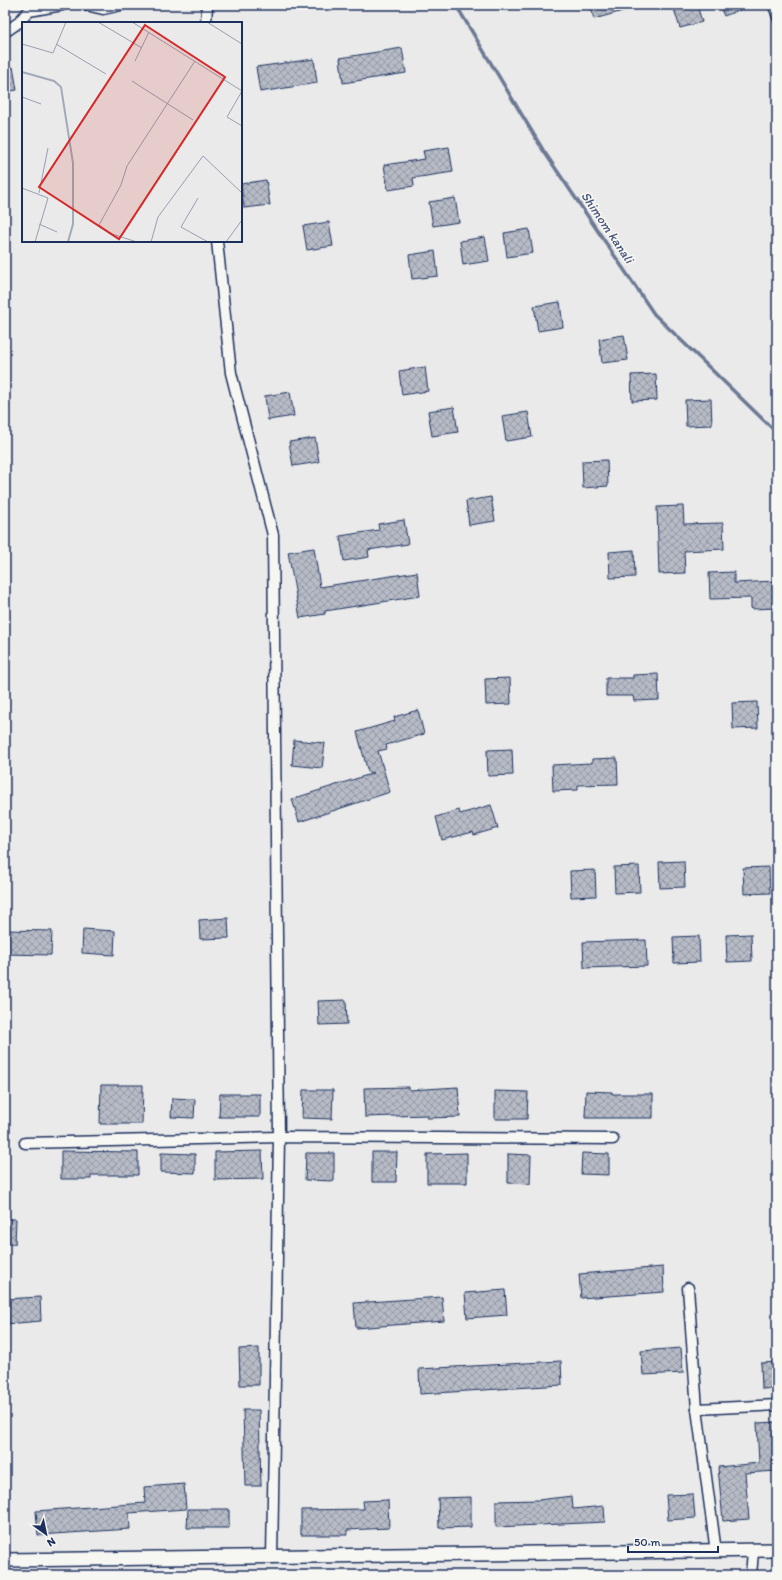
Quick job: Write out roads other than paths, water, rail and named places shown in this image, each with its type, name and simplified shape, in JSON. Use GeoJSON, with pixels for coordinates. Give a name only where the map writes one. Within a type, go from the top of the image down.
{"type":"FeatureCollection","features":[{"type":"Feature","properties":{"kind":"street"},"geometry":{"type":"LineString","coordinates":[[5,32],[18,23],[29,11],[62,5]]}},
{"type":"Feature","properties":{"kind":"street"},"geometry":{"type":"LineString","coordinates":[[86,5],[104,9],[121,5]]}},
{"type":"Feature","properties":{"kind":"street"},"geometry":{"type":"LineString","coordinates":[[206,22],[208,5]]}},
{"type":"Feature","properties":{"kind":"street"},"geometry":{"type":"LineString","coordinates":[[217,242],[231,373],[274,535],[279,1137],[272,1558]]}},
{"type":"Feature","properties":{"kind":"street"},"geometry":{"type":"LineString","coordinates":[[25,1143],[279,1137],[613,1139]]}},
{"type":"Feature","properties":{"kind":"street"},"geometry":{"type":"LineString","coordinates":[[688,1288],[697,1409],[716,1552]]}},
{"type":"Feature","properties":{"kind":"street"},"geometry":{"type":"LineString","coordinates":[[697,1409],[777,1405]]}},
{"type":"Feature","properties":{"kind":"street"},"geometry":{"type":"LineString","coordinates":[[5,1560],[753,1552],[777,1550]]}},
{"type":"Feature","properties":{"kind":"street"},"geometry":{"type":"LineString","coordinates":[[752,1575],[753,1552]]}},
{"type":"Feature","properties":{"kind":"lane"},"geometry":{"type":"LineString","coordinates":[[771,5],[777,21]]}},
{"type":"Feature","properties":{"kind":"waterway","name":"Shimom kanali"},"geometry":{"type":"LineString","coordinates":[[456,5],[543,150],[654,314],[777,433]]}}]}
